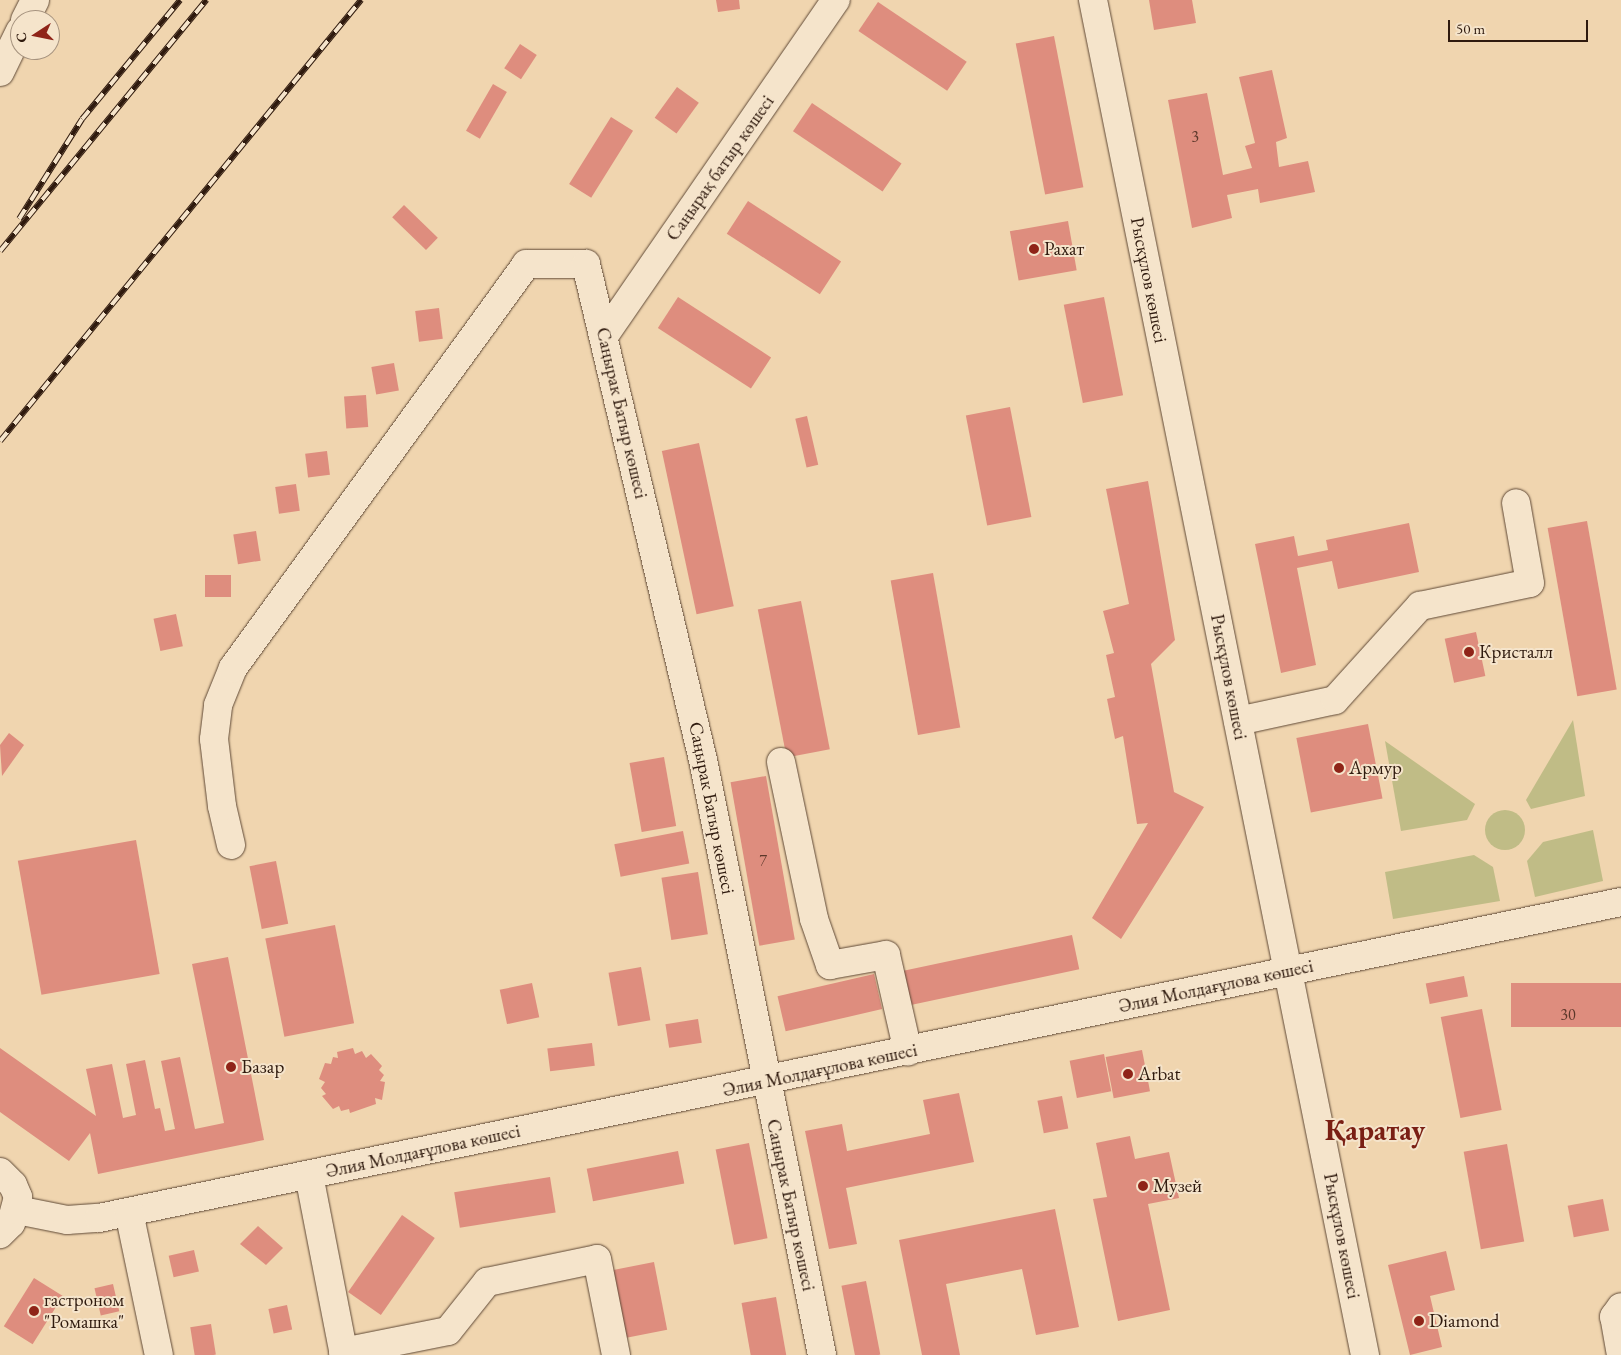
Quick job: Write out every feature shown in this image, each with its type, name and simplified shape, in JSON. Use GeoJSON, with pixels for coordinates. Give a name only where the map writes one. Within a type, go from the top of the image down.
{"type":"FeatureCollection","features":[{"type":"Feature","properties":{"kind":"street","name":"Саңырақ батыр көшесі"},"geometry":{"type":"LineString","coordinates":[[604,336],[836,0]]}},
{"type":"Feature","properties":{"kind":"street","name":"Рысқұлов көшесі"},"geometry":{"type":"LineString","coordinates":[[1093,0],[1366,1355]]}},
{"type":"Feature","properties":{"kind":"street"},"geometry":{"type":"LineString","coordinates":[[0,72],[10,52]]}},
{"type":"Feature","properties":{"kind":"street","name":"Саңырак Батыр көшесі"},"geometry":{"type":"LineString","coordinates":[[231,845],[222,806],[214,739],[218,705],[233,668],[526,264],[586,264],[701,751],[822,1355]]}},
{"type":"Feature","properties":{"kind":"street"},"geometry":{"type":"LineString","coordinates":[[1238,721],[1335,700],[1420,606],[1530,583],[1516,504]]}},
{"type":"Feature","properties":{"kind":"street"},"geometry":{"type":"LineString","coordinates":[[781,762],[814,919],[830,965],[886,955],[908,1052]]}},
{"type":"Feature","properties":{"kind":"street","name":"Әлия Молдағұлова көшесі"},"geometry":{"type":"LineString","coordinates":[[17,1210],[68,1220],[129,1212],[908,1052],[1288,970],[1621,902]]}},
{"type":"Feature","properties":{"kind":"street"},"geometry":{"type":"LineString","coordinates":[[0,1172],[14,1185],[17,1210],[11,1223],[0,1234]]}},
{"type":"Feature","properties":{"kind":"street"},"geometry":{"type":"LineString","coordinates":[[309,1175],[344,1354],[448,1331],[487,1282],[597,1259],[616,1355]]}},
{"type":"Feature","properties":{"kind":"street"},"geometry":{"type":"LineString","coordinates":[[129,1212],[159,1355]]}},
{"type":"Feature","properties":{"kind":"street"},"geometry":{"type":"LineString","coordinates":[[1621,1307],[1614,1318],[1621,1355]]}},
{"type":"Feature","properties":{"kind":"shaded area"},"geometry":{"type":"Polygon","coordinates":[[[1573,720],[1585,796],[1531,809],[1526,800],[1573,720]]]}},
{"type":"Feature","properties":{"kind":"shaded area"},"geometry":{"type":"Polygon","coordinates":[[[1385,741],[1475,804],[1467,820],[1401,831],[1385,741]]]}},
{"type":"Feature","properties":{"kind":"shaded area"},"geometry":{"type":"Polygon","coordinates":[[[1505,810],[1516,813],[1522,819],[1525,830],[1522,841],[1516,847],[1505,850],[1494,847],[1488,841],[1485,830],[1488,819],[1494,813],[1505,810]]]}},
{"type":"Feature","properties":{"kind":"shaded area"},"geometry":{"type":"Polygon","coordinates":[[[1593,830],[1603,881],[1535,897],[1527,861],[1543,842],[1593,830]]]}},
{"type":"Feature","properties":{"kind":"shaded area"},"geometry":{"type":"Polygon","coordinates":[[[1474,855],[1493,867],[1500,901],[1393,919],[1385,872],[1474,855]]]}},
{"type":"Feature","properties":{"kind":"building"},"geometry":{"type":"Polygon","coordinates":[[[716,0],[739,0],[740,9],[718,12],[716,0]]]}},
{"type":"Feature","properties":{"kind":"building"},"geometry":{"type":"Polygon","coordinates":[[[1149,0],[1192,0],[1196,23],[1154,30],[1149,0]]]}},
{"type":"Feature","properties":{"kind":"building"},"geometry":{"type":"Polygon","coordinates":[[[878,2],[967,62],[947,91],[858,31],[878,2]]]}},
{"type":"Feature","properties":{"kind":"building"},"geometry":{"type":"Polygon","coordinates":[[[1054,36],[1083,187],[1045,195],[1016,43],[1054,36]]]}},
{"type":"Feature","properties":{"kind":"building"},"geometry":{"type":"Polygon","coordinates":[[[520,44],[537,55],[521,79],[504,68],[520,44]]]}},
{"type":"Feature","properties":{"kind":"building"},"geometry":{"type":"Polygon","coordinates":[[[1272,70],[1287,138],[1276,142],[1279,167],[1308,161],[1315,192],[1260,203],[1258,189],[1227,195],[1232,218],[1192,228],[1168,100],[1207,93],[1223,175],[1252,168],[1245,146],[1255,143],[1239,77],[1272,70]]]}},
{"type":"Feature","properties":{"kind":"building"},"geometry":{"type":"Polygon","coordinates":[[[493,84],[507,92],[480,139],[466,131],[493,84]]]}},
{"type":"Feature","properties":{"kind":"building"},"geometry":{"type":"Polygon","coordinates":[[[677,87],[699,103],[677,134],[655,118],[677,87]]]}},
{"type":"Feature","properties":{"kind":"building"},"geometry":{"type":"Polygon","coordinates":[[[812,103],[902,163],[883,192],[793,131],[812,103]]]}},
{"type":"Feature","properties":{"kind":"building"},"geometry":{"type":"Polygon","coordinates":[[[611,117],[633,131],[591,198],[569,184],[611,117]]]}},
{"type":"Feature","properties":{"kind":"building"},"geometry":{"type":"Polygon","coordinates":[[[748,201],[841,261],[820,294],[727,234],[748,201]]]}},
{"type":"Feature","properties":{"kind":"building"},"geometry":{"type":"Polygon","coordinates":[[[404,205],[438,238],[426,250],[392,217],[404,205]]]}},
{"type":"Feature","properties":{"kind":"building"},"geometry":{"type":"Polygon","coordinates":[[[1068,221],[1077,270],[1019,280],[1010,231],[1068,221]]]}},
{"type":"Feature","properties":{"kind":"building"},"geometry":{"type":"Polygon","coordinates":[[[678,297],[771,357],[751,388],[658,328],[678,297]]]}},
{"type":"Feature","properties":{"kind":"building"},"geometry":{"type":"Polygon","coordinates":[[[1104,297],[1123,395],[1083,403],[1064,305],[1104,297]]]}},
{"type":"Feature","properties":{"kind":"building"},"geometry":{"type":"Polygon","coordinates":[[[439,308],[443,339],[419,342],[415,311],[439,308]]]}},
{"type":"Feature","properties":{"kind":"building"},"geometry":{"type":"Polygon","coordinates":[[[394,363],[399,391],[376,395],[371,367],[394,363]]]}},
{"type":"Feature","properties":{"kind":"building"},"geometry":{"type":"Polygon","coordinates":[[[366,395],[368,427],[346,428],[344,397],[366,395]]]}},
{"type":"Feature","properties":{"kind":"building"},"geometry":{"type":"Polygon","coordinates":[[[1010,407],[1031,517],[987,526],[966,416],[1010,407]]]}},
{"type":"Feature","properties":{"kind":"building"},"geometry":{"type":"Polygon","coordinates":[[[807,416],[818,465],[807,467],[795,419],[807,416]]]}},
{"type":"Feature","properties":{"kind":"building"},"geometry":{"type":"Polygon","coordinates":[[[699,443],[734,606],[697,614],[662,451],[699,443]]]}},
{"type":"Feature","properties":{"kind":"building"},"geometry":{"type":"Polygon","coordinates":[[[327,451],[330,475],[308,478],[305,454],[327,451]]]}},
{"type":"Feature","properties":{"kind":"building"},"geometry":{"type":"Polygon","coordinates":[[[1148,481],[1175,640],[1151,664],[1174,792],[1204,807],[1121,939],[1092,918],[1148,823],[1137,824],[1123,736],[1115,739],[1107,699],[1115,697],[1106,655],[1114,653],[1103,611],[1129,604],[1106,489],[1148,481]]]}},
{"type":"Feature","properties":{"kind":"building"},"geometry":{"type":"Polygon","coordinates":[[[296,484],[300,511],[279,514],[275,487],[296,484]]]}},
{"type":"Feature","properties":{"kind":"building"},"geometry":{"type":"Polygon","coordinates":[[[1587,521],[1617,689],[1577,696],[1548,528],[1587,521]]]}},
{"type":"Feature","properties":{"kind":"building"},"geometry":{"type":"Polygon","coordinates":[[[1409,523],[1419,572],[1338,589],[1332,561],[1297,568],[1316,665],[1281,673],[1255,544],[1294,536],[1298,556],[1328,550],[1326,540],[1409,523]]]}},
{"type":"Feature","properties":{"kind":"building"},"geometry":{"type":"Polygon","coordinates":[[[256,531],[261,561],[238,564],[233,535],[256,531]]]}},
{"type":"Feature","properties":{"kind":"building"},"geometry":{"type":"Polygon","coordinates":[[[933,573],[960,728],[918,735],[891,580],[933,573]]]}},
{"type":"Feature","properties":{"kind":"building"},"geometry":{"type":"Polygon","coordinates":[[[205,575],[231,575],[231,597],[205,597],[205,575]]]}},
{"type":"Feature","properties":{"kind":"building"},"geometry":{"type":"Polygon","coordinates":[[[801,601],[830,749],[787,758],[758,609],[801,601]]]}},
{"type":"Feature","properties":{"kind":"building"},"geometry":{"type":"Polygon","coordinates":[[[176,614],[183,646],[160,651],[154,619],[176,614]]]}},
{"type":"Feature","properties":{"kind":"building"},"geometry":{"type":"Polygon","coordinates":[[[1476,632],[1485,676],[1454,683],[1445,639],[1476,632]]]}},
{"type":"Feature","properties":{"kind":"building","name":"Армур"},"geometry":{"type":"Polygon","coordinates":[[[1368,724],[1383,799],[1311,813],[1296,738],[1368,724]]]}},
{"type":"Feature","properties":{"kind":"building"},"geometry":{"type":"Polygon","coordinates":[[[9,733],[24,745],[2,776],[0,745],[9,733]]]}},
{"type":"Feature","properties":{"kind":"building"},"geometry":{"type":"Polygon","coordinates":[[[664,757],[676,826],[642,832],[630,763],[664,757]]]}},
{"type":"Feature","properties":{"kind":"building"},"geometry":{"type":"Polygon","coordinates":[[[766,776],[795,939],[759,946],[731,782],[766,776]]]}},
{"type":"Feature","properties":{"kind":"building"},"geometry":{"type":"Polygon","coordinates":[[[683,831],[689,863],[621,877],[614,844],[683,831]]]}},
{"type":"Feature","properties":{"kind":"building"},"geometry":{"type":"Polygon","coordinates":[[[136,840],[160,974],[41,995],[18,861],[136,840]]]}},
{"type":"Feature","properties":{"kind":"building"},"geometry":{"type":"Polygon","coordinates":[[[276,861],[288,924],[262,929],[249,866],[276,861]]]}},
{"type":"Feature","properties":{"kind":"building"},"geometry":{"type":"Polygon","coordinates":[[[698,872],[708,934],[671,940],[661,878],[698,872]]]}},
{"type":"Feature","properties":{"kind":"building"},"geometry":{"type":"Polygon","coordinates":[[[335,925],[354,1023],[284,1037],[265,939],[335,925]]]}},
{"type":"Feature","properties":{"kind":"building"},"geometry":{"type":"Polygon","coordinates":[[[1072,935],[1079,969],[906,1006],[899,972],[1072,935]]]}},
{"type":"Feature","properties":{"kind":"building","name":"Базар"},"geometry":{"type":"Polygon","coordinates":[[[228,957],[264,1140],[98,1174],[90,1133],[69,1161],[0,1112],[0,1048],[96,1116],[86,1069],[112,1064],[123,1118],[136,1115],[126,1064],[145,1060],[155,1109],[160,1108],[165,1131],[175,1129],[161,1061],[180,1057],[195,1129],[224,1123],[192,964],[228,957]]]}},
{"type":"Feature","properties":{"kind":"building"},"geometry":{"type":"Polygon","coordinates":[[[641,967],[650,1020],[618,1026],[609,973],[641,967]]]}},
{"type":"Feature","properties":{"kind":"building"},"geometry":{"type":"Polygon","coordinates":[[[874,974],[882,1009],[786,1031],[778,996],[874,974]]]}},
{"type":"Feature","properties":{"kind":"building"},"geometry":{"type":"Polygon","coordinates":[[[1464,976],[1468,997],[1430,1004],[1426,983],[1464,976]]]}},
{"type":"Feature","properties":{"kind":"building"},"geometry":{"type":"Polygon","coordinates":[[[532,983],[539,1017],[507,1024],[500,990],[532,983]]]}},
{"type":"Feature","properties":{"kind":"building"},"geometry":{"type":"Polygon","coordinates":[[[1511,983],[1621,983],[1621,1027],[1511,1027],[1511,983]]]}},
{"type":"Feature","properties":{"kind":"building"},"geometry":{"type":"Polygon","coordinates":[[[1482,1009],[1502,1110],[1460,1118],[1441,1017],[1482,1009]]]}},
{"type":"Feature","properties":{"kind":"building"},"geometry":{"type":"Polygon","coordinates":[[[698,1019],[702,1043],[669,1048],[665,1024],[698,1019]]]}},
{"type":"Feature","properties":{"kind":"building"},"geometry":{"type":"Polygon","coordinates":[[[592,1043],[595,1066],[550,1071],[547,1048],[592,1043]]]}},
{"type":"Feature","properties":{"kind":"building"},"geometry":{"type":"Polygon","coordinates":[[[353,1048],[355,1054],[362,1051],[366,1058],[371,1054],[382,1066],[379,1070],[384,1075],[380,1081],[385,1082],[382,1100],[375,1098],[376,1104],[350,1113],[349,1109],[341,1111],[339,1106],[333,1109],[322,1096],[326,1094],[321,1088],[325,1082],[319,1079],[325,1063],[331,1064],[333,1057],[338,1058],[337,1052],[353,1048]]]}},
{"type":"Feature","properties":{"kind":"building","name":"Arbat"},"geometry":{"type":"Polygon","coordinates":[[[1142,1050],[1150,1091],[1114,1098],[1106,1057],[1142,1050]]]}},
{"type":"Feature","properties":{"kind":"building"},"geometry":{"type":"Polygon","coordinates":[[[1104,1054],[1111,1091],[1077,1098],[1070,1061],[1104,1054]]]}},
{"type":"Feature","properties":{"kind":"building"},"geometry":{"type":"Polygon","coordinates":[[[959,1093],[974,1162],[846,1188],[857,1244],[829,1249],[805,1131],[842,1124],[847,1151],[930,1134],[923,1100],[959,1093]]]}},
{"type":"Feature","properties":{"kind":"building"},"geometry":{"type":"Polygon","coordinates":[[[1062,1096],[1068,1128],[1044,1133],[1037,1101],[1062,1096]]]}},
{"type":"Feature","properties":{"kind":"building"},"geometry":{"type":"Polygon","coordinates":[[[1130,1136],[1135,1159],[1169,1152],[1179,1198],[1148,1204],[1170,1310],[1118,1321],[1093,1199],[1107,1197],[1096,1143],[1130,1136]]]}},
{"type":"Feature","properties":{"kind":"building"},"geometry":{"type":"Polygon","coordinates":[[[749,1143],[768,1238],[734,1245],[716,1149],[749,1143]]]}},
{"type":"Feature","properties":{"kind":"building"},"geometry":{"type":"Polygon","coordinates":[[[1507,1144],[1524,1241],[1481,1249],[1464,1152],[1507,1144]]]}},
{"type":"Feature","properties":{"kind":"building"},"geometry":{"type":"Polygon","coordinates":[[[678,1151],[684,1183],[593,1201],[587,1169],[678,1151]]]}},
{"type":"Feature","properties":{"kind":"building"},"geometry":{"type":"Polygon","coordinates":[[[550,1177],[556,1213],[460,1228],[454,1192],[550,1177]]]}},
{"type":"Feature","properties":{"kind":"building"},"geometry":{"type":"Polygon","coordinates":[[[1603,1199],[1609,1230],[1574,1237],[1568,1206],[1603,1199]]]}},
{"type":"Feature","properties":{"kind":"building"},"geometry":{"type":"Polygon","coordinates":[[[1055,1209],[1079,1327],[1036,1335],[1022,1269],[946,1284],[960,1355],[922,1355],[899,1240],[1055,1209]]]}},
{"type":"Feature","properties":{"kind":"building"},"geometry":{"type":"Polygon","coordinates":[[[402,1215],[435,1238],[381,1315],[348,1292],[402,1215]]]}},
{"type":"Feature","properties":{"kind":"building"},"geometry":{"type":"Polygon","coordinates":[[[258,1226],[283,1248],[266,1265],[240,1244],[258,1226]]]}},
{"type":"Feature","properties":{"kind":"building"},"geometry":{"type":"Polygon","coordinates":[[[194,1250],[199,1271],[174,1277],[169,1256],[194,1250]]]}},
{"type":"Feature","properties":{"kind":"building","name":"Diamond"},"geometry":{"type":"Polygon","coordinates":[[[1446,1251],[1455,1290],[1430,1296],[1442,1347],[1410,1355],[1388,1265],[1446,1251]]]}},
{"type":"Feature","properties":{"kind":"building"},"geometry":{"type":"Polygon","coordinates":[[[654,1262],[667,1330],[624,1338],[611,1270],[654,1262]]]}},
{"type":"Feature","properties":{"kind":"building","name":"гастроном \"Ромашка\""},"geometry":{"type":"Polygon","coordinates":[[[34,1278],[63,1296],[33,1344],[4,1326],[34,1278]]]}},
{"type":"Feature","properties":{"kind":"building"},"geometry":{"type":"Polygon","coordinates":[[[866,1281],[880,1355],[855,1355],[841,1286],[866,1281]]]}},
{"type":"Feature","properties":{"kind":"building"},"geometry":{"type":"Polygon","coordinates":[[[113,1284],[119,1311],[101,1316],[94,1288],[113,1284]]]}},
{"type":"Feature","properties":{"kind":"building"},"geometry":{"type":"Polygon","coordinates":[[[776,1297],[786,1355],[751,1355],[742,1303],[776,1297]]]}},
{"type":"Feature","properties":{"kind":"building"},"geometry":{"type":"Polygon","coordinates":[[[287,1305],[292,1329],[274,1333],[268,1309],[287,1305]]]}},
{"type":"Feature","properties":{"kind":"building"},"geometry":{"type":"Polygon","coordinates":[[[211,1324],[216,1355],[195,1355],[190,1327],[211,1324]]]}},
{"type":"Feature","properties":{"kind":"railway"},"geometry":{"type":"LineString","coordinates":[[19,219],[82,119],[180,0]]}},
{"type":"Feature","properties":{"kind":"railway"},"geometry":{"type":"LineString","coordinates":[[0,251],[206,0]]}},
{"type":"Feature","properties":{"kind":"railway"},"geometry":{"type":"LineString","coordinates":[[0,441],[361,0]]}},
{"type":"Feature","properties":{"kind":"place","name":"Рахат"},"geometry":{"type":"Point","coordinates":[1034,249]}},
{"type":"Feature","properties":{"kind":"place","name":"Кристалл"},"geometry":{"type":"Point","coordinates":[1469,652]}},
{"type":"Feature","properties":{"kind":"place","name":"Армур"},"geometry":{"type":"Point","coordinates":[1339,768]}},
{"type":"Feature","properties":{"kind":"place","name":"Базар"},"geometry":{"type":"Point","coordinates":[231,1067]}},
{"type":"Feature","properties":{"kind":"place","name":"Arbat"},"geometry":{"type":"Point","coordinates":[1128,1074]}},
{"type":"Feature","properties":{"kind":"place","name":"Музей"},"geometry":{"type":"Point","coordinates":[1143,1186]}},
{"type":"Feature","properties":{"kind":"place","name":"гастроном \"Ромашка\""},"geometry":{"type":"Point","coordinates":[34,1311]}},
{"type":"Feature","properties":{"kind":"place","name":"Diamond"},"geometry":{"type":"Point","coordinates":[1419,1321]}},
{"type":"Feature","properties":{"kind":"district","name":"Қаратау"},"geometry":{"type":"Point","coordinates":[1375,1131]}}]}
